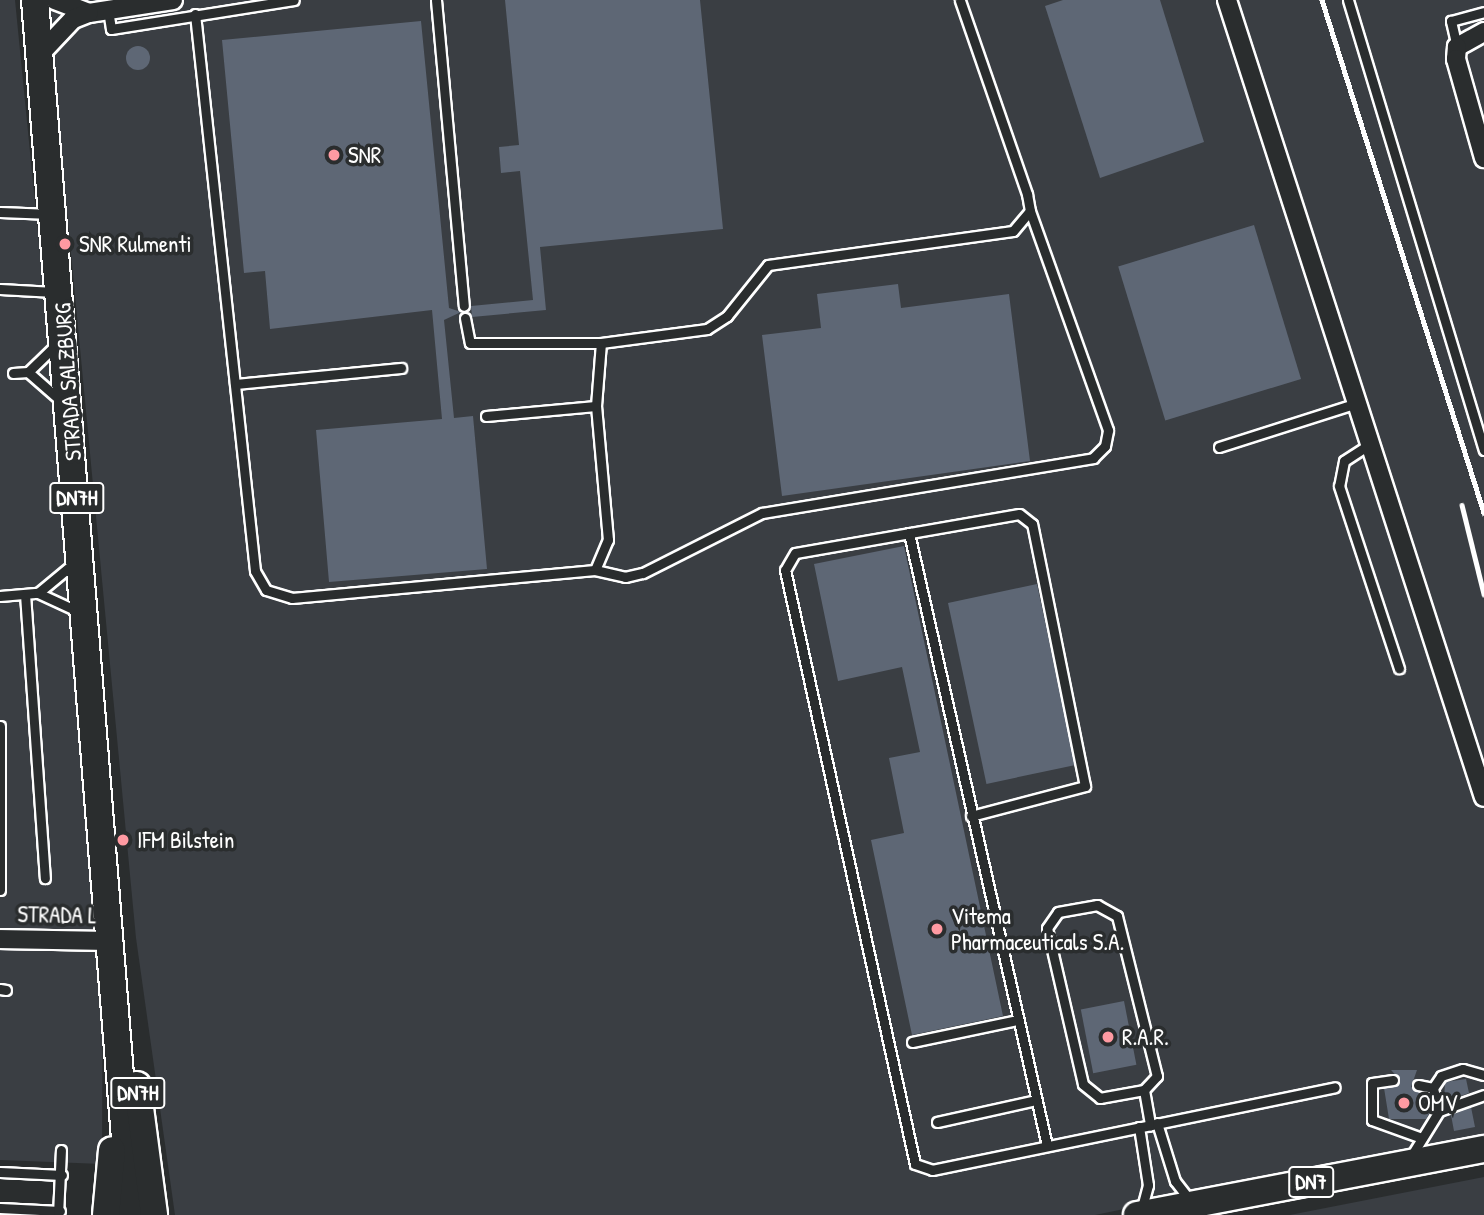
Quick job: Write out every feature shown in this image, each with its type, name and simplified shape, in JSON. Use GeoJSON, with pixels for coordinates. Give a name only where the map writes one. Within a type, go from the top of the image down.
{"type":"FeatureCollection","features":[{"type":"Feature","properties":{"kind":"main road","name":"STRADA SALZBURG"},"geometry":{"type":"LineString","coordinates":[[35,0],[116,973],[131,1215]]}},
{"type":"Feature","properties":{"kind":"main road","name":"STRADA SALZBURG"},"geometry":{"type":"LineString","coordinates":[[116,973],[154,1215]]}},
{"type":"Feature","properties":{"kind":"main road","name":"DN7H"},"geometry":{"type":"LineString","coordinates":[[106,1215],[116,973]]}},
{"type":"Feature","properties":{"kind":"main road","name":"DN7"},"geometry":{"type":"LineString","coordinates":[[1139,1215],[1484,1149]]}},
{"type":"Feature","properties":{"kind":"street"},"geometry":{"type":"LineString","coordinates":[[55,0],[108,10],[173,0]]}},
{"type":"Feature","properties":{"kind":"street"},"geometry":{"type":"LineString","coordinates":[[1227,0],[1370,444],[1478,756],[1484,797]]}},
{"type":"Feature","properties":{"kind":"street"},"geometry":{"type":"LineString","coordinates":[[39,55],[88,6]]}},
{"type":"Feature","properties":{"kind":"street"},"geometry":{"type":"LineString","coordinates":[[1484,32],[1457,47],[1484,158]]}},
{"type":"Feature","properties":{"kind":"street","name":"STRADA L"},"geometry":{"type":"LineString","coordinates":[[0,939],[113,941]]}},
{"type":"Feature","properties":{"kind":"lane"},"geometry":{"type":"LineString","coordinates":[[108,10],[111,29],[295,0]]}},
{"type":"Feature","properties":{"kind":"lane"},"geometry":{"type":"LineString","coordinates":[[436,0],[464,306]]}},
{"type":"Feature","properties":{"kind":"lane"},"geometry":{"type":"LineString","coordinates":[[195,14],[255,571],[266,590],[280,598],[595,570],[625,578],[643,573],[762,513],[1093,458],[1105,446],[1108,430],[1030,211],[960,0]]}},
{"type":"Feature","properties":{"kind":"lane"},"geometry":{"type":"LineString","coordinates":[[1348,0],[1484,450]]}},
{"type":"Feature","properties":{"kind":"lane"},"geometry":{"type":"LineString","coordinates":[[1457,47],[1451,21],[1484,12]]}},
{"type":"Feature","properties":{"kind":"lane"},"geometry":{"type":"LineString","coordinates":[[465,318],[470,343],[601,343],[707,329],[727,316],[768,265],[1013,231],[1030,211]]}},
{"type":"Feature","properties":{"kind":"lane"},"geometry":{"type":"LineString","coordinates":[[0,212],[54,214]]}},
{"type":"Feature","properties":{"kind":"lane"},"geometry":{"type":"LineString","coordinates":[[0,289],[61,292]]}},
{"type":"Feature","properties":{"kind":"lane"},"geometry":{"type":"LineString","coordinates":[[13,373],[28,372],[64,337]]}},
{"type":"Feature","properties":{"kind":"lane"},"geometry":{"type":"LineString","coordinates":[[595,570],[608,540],[596,406],[601,343]]}},
{"type":"Feature","properties":{"kind":"lane"},"geometry":{"type":"LineString","coordinates":[[235,384],[401,368]]}},
{"type":"Feature","properties":{"kind":"lane"},"geometry":{"type":"LineString","coordinates":[[28,372],[70,410]]}},
{"type":"Feature","properties":{"kind":"lane"},"geometry":{"type":"LineString","coordinates":[[1219,447],[1357,403]]}},
{"type":"Feature","properties":{"kind":"lane"},"geometry":{"type":"LineString","coordinates":[[486,416],[596,406]]}},
{"type":"Feature","properties":{"kind":"lane"},"geometry":{"type":"LineString","coordinates":[[1370,444],[1343,461],[1339,486],[1399,668]]}},
{"type":"Feature","properties":{"kind":"lane"},"geometry":{"type":"LineString","coordinates":[[971,816],[1085,786],[1032,524],[1019,514],[795,553],[785,570],[915,1164],[932,1170],[1335,1087]]}},
{"type":"Feature","properties":{"kind":"lane"},"geometry":{"type":"LineString","coordinates":[[909,533],[1047,1146]]}},
{"type":"Feature","properties":{"kind":"lane"},"geometry":{"type":"LineString","coordinates":[[0,596],[38,593],[64,578],[80,554]]}},
{"type":"Feature","properties":{"kind":"lane"},"geometry":{"type":"LineString","coordinates":[[38,593],[87,618]]}},
{"type":"Feature","properties":{"kind":"lane"},"geometry":{"type":"LineString","coordinates":[[25,594],[46,878]]}},
{"type":"Feature","properties":{"kind":"lane"},"geometry":{"type":"LineString","coordinates":[[0,726],[0,890]]}},
{"type":"Feature","properties":{"kind":"lane"},"geometry":{"type":"LineString","coordinates":[[1097,905],[1117,916],[1156,1057],[1155,1084],[1144,1090],[1100,1098],[1083,1084],[1046,929],[1058,912],[1097,905]]}},
{"type":"Feature","properties":{"kind":"lane"},"geometry":{"type":"LineString","coordinates":[[912,1042],[1017,1020]]}},
{"type":"Feature","properties":{"kind":"lane"},"geometry":{"type":"LineString","coordinates":[[1439,1111],[1433,1088],[1441,1076],[1456,1070],[1484,1075]]}},
{"type":"Feature","properties":{"kind":"lane"},"geometry":{"type":"LineString","coordinates":[[1393,1080],[1372,1083],[1372,1120],[1422,1138]]}},
{"type":"Feature","properties":{"kind":"lane"},"geometry":{"type":"LineString","coordinates":[[1418,1085],[1433,1088]]}},
{"type":"Feature","properties":{"kind":"lane"},"geometry":{"type":"LineString","coordinates":[[1144,1090],[1153,1124],[1175,1181],[1194,1204]]}},
{"type":"Feature","properties":{"kind":"lane"},"geometry":{"type":"LineString","coordinates":[[1408,1164],[1439,1111],[1484,1096]]}},
{"type":"Feature","properties":{"kind":"lane"},"geometry":{"type":"LineString","coordinates":[[937,1122],[1036,1100]]}},
{"type":"Feature","properties":{"kind":"lane"},"geometry":{"type":"LineString","coordinates":[[1139,1127],[1148,1185],[1139,1215]]}},
{"type":"Feature","properties":{"kind":"lane"},"geometry":{"type":"LineString","coordinates":[[0,1208],[59,1213],[61,1150]]}},
{"type":"Feature","properties":{"kind":"lane"},"geometry":{"type":"LineString","coordinates":[[0,1172],[62,1175]]}},
{"type":"Feature","properties":{"kind":"shaded area"},"geometry":{"type":"Polygon","coordinates":[[[0,0],[15,0],[103,892],[102,1164],[0,1160],[0,0]]]}},
{"type":"Feature","properties":{"kind":"shaded area"},"geometry":{"type":"Polygon","coordinates":[[[47,0],[1484,0],[1484,1135],[1095,1215],[175,1215],[136,938],[47,0]]]}},
{"type":"Feature","properties":{"kind":"shaded area"},"geometry":{"type":"Polygon","coordinates":[[[1484,1177],[1484,1215],[1290,1215],[1305,1212],[1484,1177]]]}},
{"type":"Feature","properties":{"kind":"building"},"geometry":{"type":"Polygon","coordinates":[[[505,0],[700,0],[723,229],[540,247],[546,310],[472,317],[471,306],[533,300],[520,171],[501,173],[499,147],[519,145],[505,0]]]}},
{"type":"Feature","properties":{"kind":"building"},"geometry":{"type":"Polygon","coordinates":[[[1063,0],[1160,0],[1204,142],[1100,178],[1045,6],[1063,0]]]}},
{"type":"Feature","properties":{"kind":"building","name":"SNR"},"geometry":{"type":"Polygon","coordinates":[[[421,21],[449,308],[461,312],[444,320],[454,418],[473,416],[487,569],[329,582],[316,430],[442,419],[432,310],[270,329],[265,271],[244,273],[222,40],[421,21]]]}},
{"type":"Feature","properties":{"kind":"building"},"geometry":{"type":"Polygon","coordinates":[[[133,46],[143,46],[150,53],[150,63],[143,70],[133,70],[126,63],[126,53],[133,46]]]}},
{"type":"Feature","properties":{"kind":"building"},"geometry":{"type":"Polygon","coordinates":[[[1254,225],[1301,379],[1165,420],[1118,267],[1254,225]]]}},
{"type":"Feature","properties":{"kind":"building"},"geometry":{"type":"Polygon","coordinates":[[[898,284],[901,308],[1009,294],[1030,461],[782,496],[762,335],[821,328],[817,294],[898,284]]]}},
{"type":"Feature","properties":{"kind":"building","name":"Vitema Pharmaceuticals S.A."},"geometry":{"type":"Polygon","coordinates":[[[904,546],[1003,1016],[912,1035],[871,840],[904,833],[889,758],[920,752],[902,667],[838,681],[814,564],[904,546]]]}},
{"type":"Feature","properties":{"kind":"building"},"geometry":{"type":"Polygon","coordinates":[[[1037,584],[1075,765],[986,784],[948,603],[1037,584]]]}},
{"type":"Feature","properties":{"kind":"building","name":"R.A.R."},"geometry":{"type":"Polygon","coordinates":[[[1124,1001],[1136,1065],[1093,1073],[1081,1009],[1124,1001]]]}},
{"type":"Feature","properties":{"kind":"building","name":"OMV"},"geometry":{"type":"Polygon","coordinates":[[[1391,1070],[1417,1070],[1411,1087],[1427,1094],[1431,1110],[1426,1119],[1389,1119],[1384,1088],[1400,1080],[1391,1070]]]}},
{"type":"Feature","properties":{"kind":"building"},"geometry":{"type":"Polygon","coordinates":[[[1466,1079],[1469,1093],[1444,1102],[1445,1082],[1466,1079]]]}},
{"type":"Feature","properties":{"kind":"building"},"geometry":{"type":"Polygon","coordinates":[[[1471,1107],[1475,1127],[1454,1131],[1451,1115],[1445,1116],[1471,1107]]]}},
{"type":"Feature","properties":{"kind":"railway"},"geometry":{"type":"LineString","coordinates":[[1322,0],[1484,513]]}},
{"type":"Feature","properties":{"kind":"railway"},"geometry":{"type":"LineString","coordinates":[[1462,505],[1484,594]]}},
{"type":"Feature","properties":{"kind":"place","name":"SNR"},"geometry":{"type":"Point","coordinates":[334,155]}},
{"type":"Feature","properties":{"kind":"place","name":"SNR Rulmenti"},"geometry":{"type":"Point","coordinates":[65,244]}},
{"type":"Feature","properties":{"kind":"place","name":"IFM Bilstein"},"geometry":{"type":"Point","coordinates":[123,840]}},
{"type":"Feature","properties":{"kind":"place","name":"Vitema Pharmaceuticals S.A."},"geometry":{"type":"Point","coordinates":[937,929]}},
{"type":"Feature","properties":{"kind":"place","name":"R.A.R."},"geometry":{"type":"Point","coordinates":[1108,1037]}},
{"type":"Feature","properties":{"kind":"place","name":"OMV"},"geometry":{"type":"Point","coordinates":[1404,1103]}}]}
